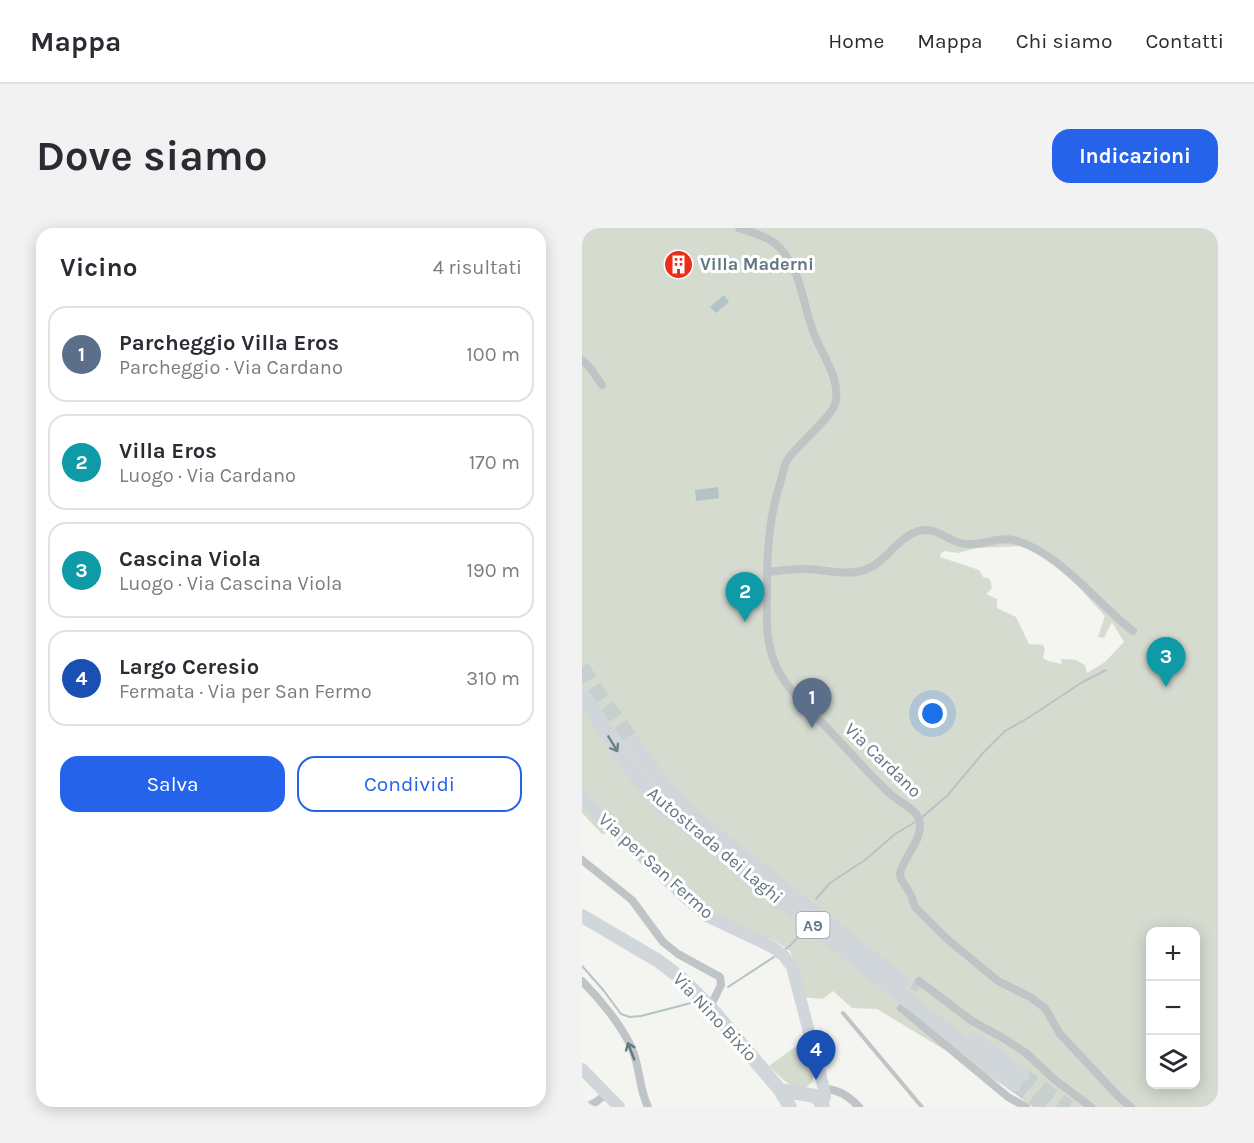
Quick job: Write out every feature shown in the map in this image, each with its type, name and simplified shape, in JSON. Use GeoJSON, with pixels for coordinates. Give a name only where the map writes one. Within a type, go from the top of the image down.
{"type":"FeatureCollection","features":[{"type":"Feature","properties":{"kind":"highway","name":"Autostrada dei Laghi"},"geometry":{"type":"LineString","coordinates":[[583,694],[631,771],[650,794],[694,825],[1018,1079]]}},
{"type":"Feature","properties":{"kind":"highway","name":"Autostrada dei Laghi"},"geometry":{"type":"LineString","coordinates":[[633,742],[652,771],[694,825]]}},
{"type":"Feature","properties":{"kind":"main road","name":"Via per San Fermo"},"geometry":{"type":"LineString","coordinates":[[582,796],[610,826],[707,916],[774,948],[784,956],[792,967],[824,1089],[823,1106]]}},
{"type":"Feature","properties":{"kind":"main road","name":"Via Nino Bixio"},"geometry":{"type":"LineString","coordinates":[[582,916],[657,960],[687,984],[710,1007],[792,1107]]}},
{"type":"Feature","properties":{"kind":"main road"},"geometry":{"type":"LineString","coordinates":[[582,1069],[618,1107]]}},
{"type":"Feature","properties":{"kind":"main road"},"geometry":{"type":"LineString","coordinates":[[792,1107],[798,1099],[806,1095],[819,1074]]}},
{"type":"Feature","properties":{"kind":"main road"},"geometry":{"type":"LineString","coordinates":[[780,1090],[817,1098],[823,1106]]}},
{"type":"Feature","properties":{"kind":"street","name":"Via Cardano"},"geometry":{"type":"LineString","coordinates":[[739,228],[770,239],[781,249],[788,260],[801,291],[814,335],[836,384],[836,402],[826,417],[787,461],[773,504],[767,550],[766,633],[772,658],[783,681],[860,764],[919,820],[914,847],[900,874],[915,907],[946,938],[998,981],[1030,997],[1045,1008],[1060,1034],[1119,1098],[1131,1107]]}},
{"type":"Feature","properties":{"kind":"street"},"geometry":{"type":"LineString","coordinates":[[582,360],[602,385]]}},
{"type":"Feature","properties":{"kind":"street"},"geometry":{"type":"LineString","coordinates":[[767,572],[804,569],[848,572],[866,570],[917,531],[927,530],[960,543],[973,545],[1006,539],[1015,540],[1034,548],[1054,562],[1133,631]]}},
{"type":"Feature","properties":{"kind":"street"},"geometry":{"type":"LineString","coordinates":[[582,861],[632,900],[663,942],[678,954],[720,977],[721,985],[710,1007]]}},
{"type":"Feature","properties":{"kind":"street"},"geometry":{"type":"LineString","coordinates":[[582,981],[600,999],[632,1048],[648,1107]]}},
{"type":"Feature","properties":{"kind":"street"},"geometry":{"type":"LineString","coordinates":[[919,981],[972,1022],[1026,1053],[1055,1080],[1091,1107]]}},
{"type":"Feature","properties":{"kind":"street"},"geometry":{"type":"LineString","coordinates":[[901,1008],[1008,1097],[1026,1107]]}},
{"type":"Feature","properties":{"kind":"street"},"geometry":{"type":"LineString","coordinates":[[824,1089],[832,1089],[840,1093],[859,1107]]}},
{"type":"Feature","properties":{"kind":"street"},"geometry":{"type":"LineString","coordinates":[[586,1107],[606,1094]]}},
{"type":"Feature","properties":{"kind":"street"},"geometry":{"type":"LineString","coordinates":[[612,1107],[618,1107]]}},
{"type":"Feature","properties":{"kind":"lane"},"geometry":{"type":"LineString","coordinates":[[843,1013],[922,1107]]}},
{"type":"Feature","properties":{"kind":"shaded area"},"geometry":{"type":"Polygon","coordinates":[[[582,228],[1218,228],[1218,1107],[1032,1107],[1011,1090],[877,1009],[852,1008],[833,991],[823,999],[801,997],[799,978],[790,951],[777,942],[704,912],[620,832],[602,834],[582,813],[582,228]],[[1021,546],[977,548],[958,553],[945,551],[940,557],[979,570],[983,577],[990,579],[992,588],[986,594],[997,599],[997,608],[1016,617],[1029,644],[1043,645],[1045,649],[1043,658],[1062,664],[1061,659],[1076,660],[1085,665],[1087,673],[1105,662],[1124,642],[1112,622],[1104,638],[1098,637],[1105,616],[1056,566],[1021,546]]]}},
{"type":"Feature","properties":{"kind":"shaded area"},"geometry":{"type":"Polygon","coordinates":[[[724,295],[729,302],[716,313],[710,307],[724,295]]]}},
{"type":"Feature","properties":{"kind":"shaded area"},"geometry":{"type":"Polygon","coordinates":[[[718,487],[719,498],[696,501],[695,490],[718,487]]]}},
{"type":"Feature","properties":{"kind":"shaded area"},"geometry":{"type":"Polygon","coordinates":[[[799,1044],[811,1065],[814,1076],[805,1088],[797,1088],[788,1083],[769,1066],[799,1044]]]}},
{"type":"Feature","properties":{"kind":"waterway"},"geometry":{"type":"LineString","coordinates":[[921,818],[947,796],[1005,731],[1106,670]]}},
{"type":"Feature","properties":{"kind":"waterway"},"geometry":{"type":"LineString","coordinates":[[816,899],[830,883],[865,860],[895,834],[917,821]]}},
{"type":"Feature","properties":{"kind":"waterway"},"geometry":{"type":"LineString","coordinates":[[783,951],[802,932]]}},
{"type":"Feature","properties":{"kind":"waterway"},"geometry":{"type":"LineString","coordinates":[[728,987],[777,955]]}},
{"type":"Feature","properties":{"kind":"waterway"},"geometry":{"type":"LineString","coordinates":[[582,966],[621,1014],[630,1017],[641,1016],[691,1003]]}},
{"type":"Feature","properties":{"kind":"tunnel"},"geometry":{"type":"LineString","coordinates":[[582,667],[633,742]]}},
{"type":"Feature","properties":{"kind":"tunnel"},"geometry":{"type":"LineString","coordinates":[[906,1000],[919,981]]}},
{"type":"Feature","properties":{"kind":"tunnel"},"geometry":{"type":"LineString","coordinates":[[1022,1075],[1069,1107]]}},
{"type":"Feature","properties":{"kind":"tunnel"},"geometry":{"type":"LineString","coordinates":[[1014,1084],[1048,1107]]}},
{"type":"Feature","properties":{"kind":"place","name":"Villa Maderni"},"geometry":{"type":"Point","coordinates":[679,264]}},
{"type":"Feature","properties":{"kind":"place","name":"Villa Eros"},"geometry":{"type":"Point","coordinates":[745,622]}},
{"type":"Feature","properties":{"kind":"place","name":"Cascina Viola"},"geometry":{"type":"Point","coordinates":[1166,687]}},
{"type":"Feature","properties":{"kind":"place","name":"Parcheggio Villa Eros"},"geometry":{"type":"Point","coordinates":[812,728]}},
{"type":"Feature","properties":{"kind":"place","name":"Largo Ceresio"},"geometry":{"type":"Point","coordinates":[816,1080]}}]}
